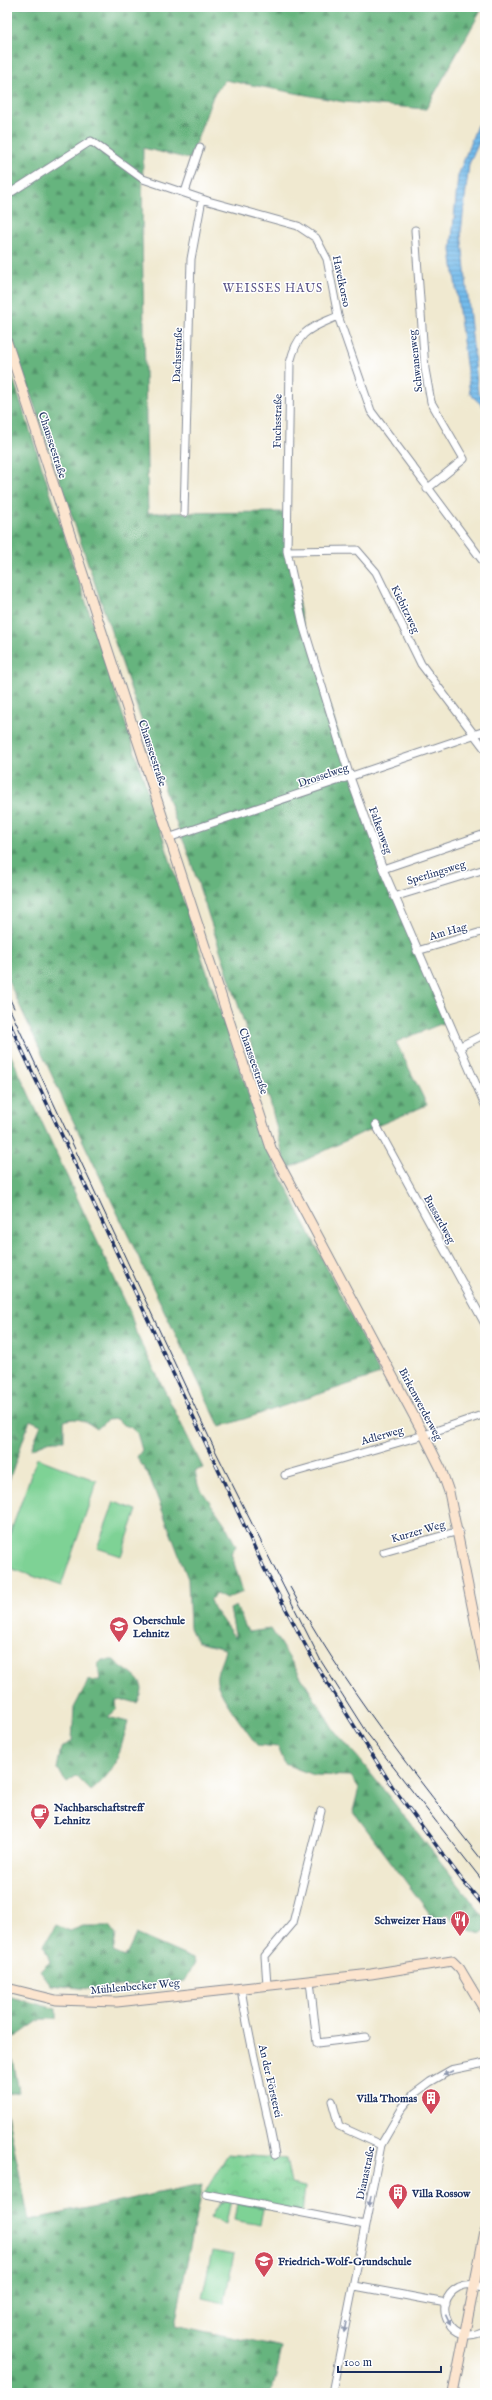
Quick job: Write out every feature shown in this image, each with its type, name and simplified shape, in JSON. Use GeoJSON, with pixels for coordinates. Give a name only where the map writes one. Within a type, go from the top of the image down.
{"type":"FeatureCollection","features":[{"type":"Feature","properties":{"kind":"street","name":"Havelkorso"},"geometry":{"type":"LineString","coordinates":[[7,195],[92,141],[143,179],[202,199],[298,226],[316,238],[327,259],[338,316],[371,411],[427,489],[485,564]]}},
{"type":"Feature","properties":{"kind":"street"},"geometry":{"type":"LineString","coordinates":[[184,192],[200,147]]}},
{"type":"Feature","properties":{"kind":"street","name":"Dachsstraße"},"geometry":{"type":"LineString","coordinates":[[184,513],[192,258],[202,199]]}},
{"type":"Feature","properties":{"kind":"street","name":"Schwanenweg"},"geometry":{"type":"LineString","coordinates":[[415,230],[425,369],[431,402],[464,459],[427,489]]}},
{"type":"Feature","properties":{"kind":"street","name":"Fuchsstraße"},"geometry":{"type":"LineString","coordinates":[[287,551],[290,363],[295,344],[308,330],[338,316]]}},
{"type":"Feature","properties":{"kind":"street","name":"Chausseestraße"},"geometry":{"type":"LineString","coordinates":[[7,342],[243,1068],[271,1148],[282,1170]]}},
{"type":"Feature","properties":{"kind":"street","name":"Kiebitzweg"},"geometry":{"type":"LineString","coordinates":[[287,551],[357,550],[376,572],[421,664],[474,736]]}},
{"type":"Feature","properties":{"kind":"street","name":"Falkenweg"},"geometry":{"type":"LineString","coordinates":[[287,551],[304,628],[350,777],[394,896],[485,1105]]}},
{"type":"Feature","properties":{"kind":"street","name":"Drosselweg"},"geometry":{"type":"LineString","coordinates":[[168,838],[474,736],[485,730]]}},
{"type":"Feature","properties":{"kind":"street"},"geometry":{"type":"LineString","coordinates":[[474,736],[485,749]]}},
{"type":"Feature","properties":{"kind":"street"},"geometry":{"type":"LineString","coordinates":[[383,869],[485,834]]}},
{"type":"Feature","properties":{"kind":"street","name":"Sperlingsweg"},"geometry":{"type":"LineString","coordinates":[[394,896],[485,869]]}},
{"type":"Feature","properties":{"kind":"street","name":"Am Hag"},"geometry":{"type":"LineString","coordinates":[[417,951],[485,931]]}},
{"type":"Feature","properties":{"kind":"street"},"geometry":{"type":"LineString","coordinates":[[459,1047],[485,1034]]}},
{"type":"Feature","properties":{"kind":"street","name":"Bussardweg"},"geometry":{"type":"LineString","coordinates":[[376,1125],[485,1324]]}},
{"type":"Feature","properties":{"kind":"street","name":"Birkenwerderweg"},"geometry":{"type":"LineString","coordinates":[[282,1170],[441,1469],[458,1530],[485,1670]]}},
{"type":"Feature","properties":{"kind":"street","name":"Adlerweg"},"geometry":{"type":"LineString","coordinates":[[285,1475],[424,1435],[485,1414]]}},
{"type":"Feature","properties":{"kind":"street","name":"Kurzer Weg"},"geometry":{"type":"LineString","coordinates":[[384,1552],[458,1530]]}},
{"type":"Feature","properties":{"kind":"street"},"geometry":{"type":"LineString","coordinates":[[267,1985],[265,1956],[293,1923],[321,1811]]}},
{"type":"Feature","properties":{"kind":"street","name":"Mühlenbecker Weg"},"geometry":{"type":"LineString","coordinates":[[7,1988],[56,2000],[95,2003],[371,1974],[452,1962],[460,1969],[485,2011]]}},
{"type":"Feature","properties":{"kind":"street"},"geometry":{"type":"LineString","coordinates":[[310,1981],[317,2043],[366,2037]]}},
{"type":"Feature","properties":{"kind":"street","name":"An der Försterei"},"geometry":{"type":"LineString","coordinates":[[241,1988],[259,2084],[266,2105],[276,2155]]}},
{"type":"Feature","properties":{"kind":"street","name":"Dianastraße"},"geometry":{"type":"LineString","coordinates":[[332,2393],[352,2291],[355,2286],[354,2280],[381,2145],[403,2107],[414,2094],[430,2082],[452,2070],[485,2063]]}},
{"type":"Feature","properties":{"kind":"street"},"geometry":{"type":"LineString","coordinates":[[332,2101],[339,2126],[381,2145]]}},
{"type":"Feature","properties":{"kind":"street"},"geometry":{"type":"LineString","coordinates":[[206,2194],[365,2225]]}},
{"type":"Feature","properties":{"kind":"street"},"geometry":{"type":"LineString","coordinates":[[453,2393],[485,2231]]}},
{"type":"Feature","properties":{"kind":"street"},"geometry":{"type":"LineString","coordinates":[[485,2289],[474,2285],[456,2289],[446,2303],[445,2310],[448,2323],[453,2328],[464,2334],[476,2334],[485,2330]]}},
{"type":"Feature","properties":{"kind":"street"},"geometry":{"type":"LineString","coordinates":[[355,2286],[446,2303]]}},
{"type":"Feature","properties":{"kind":"green space"},"geometry":{"type":"Polygon","coordinates":[[[7,7],[483,7],[426,109],[344,102],[225,80],[213,96],[190,159],[143,148],[142,235],[148,513],[286,512],[287,551],[304,628],[383,869],[448,1021],[396,1042],[427,1105],[372,1128],[289,1168],[284,1159],[270,1101],[186,847],[179,831],[7,325],[7,7]]]}},
{"type":"Feature","properties":{"kind":"green space"},"geometry":{"type":"Polygon","coordinates":[[[7,360],[201,955],[268,1150],[380,1374],[220,1427],[67,1108],[7,978],[7,360]]]}},
{"type":"Feature","properties":{"kind":"green space"},"geometry":{"type":"Polygon","coordinates":[[[7,1047],[130,1312],[136,1333],[203,1468],[195,1471],[198,1485],[225,1524],[236,1546],[231,1553],[243,1592],[226,1599],[216,1594],[210,1600],[213,1608],[236,1639],[230,1609],[236,1606],[248,1632],[271,1629],[334,1730],[360,1760],[485,1918],[485,1930],[480,1934],[455,1924],[447,1914],[436,1922],[353,1811],[359,1788],[351,1776],[313,1775],[285,1764],[278,1747],[257,1745],[234,1714],[223,1696],[217,1682],[217,1674],[225,1649],[197,1642],[190,1628],[188,1579],[150,1478],[137,1457],[142,1450],[137,1433],[130,1427],[123,1425],[117,1419],[107,1420],[97,1429],[82,1420],[74,1419],[64,1421],[64,1440],[53,1440],[31,1449],[41,1425],[30,1420],[7,1486],[7,1047]]]}},
{"type":"Feature","properties":{"kind":"green space"},"geometry":{"type":"Polygon","coordinates":[[[37,1458],[97,1481],[61,1586],[7,1567],[7,1542],[37,1458]]]}},
{"type":"Feature","properties":{"kind":"green space"},"geometry":{"type":"Polygon","coordinates":[[[114,1502],[137,1510],[121,1556],[97,1548],[114,1502]]]}},
{"type":"Feature","properties":{"kind":"green space"},"geometry":{"type":"Polygon","coordinates":[[[102,1660],[114,1660],[136,1678],[142,1688],[141,1695],[137,1703],[126,1700],[116,1701],[117,1709],[108,1717],[128,1722],[119,1752],[112,1768],[100,1783],[91,1791],[76,1776],[67,1782],[57,1769],[61,1748],[72,1741],[74,1708],[88,1681],[100,1680],[98,1664],[102,1660]]]}},
{"type":"Feature","properties":{"kind":"green space"},"geometry":{"type":"Polygon","coordinates":[[[56,1925],[70,1931],[83,1926],[109,1926],[116,1935],[113,1952],[125,1957],[136,1934],[193,1959],[195,1962],[185,1981],[90,1989],[50,1985],[40,1971],[50,1962],[44,1945],[56,1925]]]}},
{"type":"Feature","properties":{"kind":"green space"},"geometry":{"type":"Polygon","coordinates":[[[7,1996],[56,2009],[56,2019],[41,2019],[10,2041],[19,2092],[7,2094],[7,1996]]]}},
{"type":"Feature","properties":{"kind":"green space"},"geometry":{"type":"Polygon","coordinates":[[[7,2113],[29,2220],[202,2184],[175,2325],[282,2348],[272,2393],[7,2393],[7,2113]]]}},
{"type":"Feature","properties":{"kind":"green space"},"geometry":{"type":"Polygon","coordinates":[[[228,2154],[286,2159],[291,2184],[305,2187],[302,2215],[203,2195],[228,2154]]]}},
{"type":"Feature","properties":{"kind":"green space"},"geometry":{"type":"Polygon","coordinates":[[[226,2199],[231,2200],[226,2224],[211,2218],[220,2203],[225,2202],[226,2199]]]}},
{"type":"Feature","properties":{"kind":"green space"},"geometry":{"type":"Polygon","coordinates":[[[237,2203],[263,2208],[260,2225],[234,2220],[237,2203]]]}},
{"type":"Feature","properties":{"kind":"green space"},"geometry":{"type":"Polygon","coordinates":[[[212,2251],[234,2255],[224,2303],[202,2298],[212,2251]]]}},
{"type":"Feature","properties":{"kind":"water"},"geometry":{"type":"Polygon","coordinates":[[[485,122],[485,135],[482,136],[469,164],[461,232],[478,393],[485,399],[485,408],[470,394],[451,250],[458,176],[477,125],[485,122]]]}},
{"type":"Feature","properties":{"kind":"tram line"},"geometry":{"type":"LineString","coordinates":[[7,993],[14,1008]]}},
{"type":"Feature","properties":{"kind":"tram line"},"geometry":{"type":"LineString","coordinates":[[7,1003],[215,1450],[321,1661],[366,1732],[485,1884]]}},
{"type":"Feature","properties":{"kind":"tram line"},"geometry":{"type":"LineString","coordinates":[[290,1587],[333,1660],[357,1695],[407,1764],[485,1864]]}},
{"type":"Feature","properties":{"kind":"railway"},"geometry":{"type":"LineString","coordinates":[[7,1018],[265,1570],[316,1665],[392,1786],[462,1880],[485,1907]]}},
{"type":"Feature","properties":{"kind":"place","name":"Oberschule Lehnitz"},"geometry":{"type":"Point","coordinates":[119,1643]}},
{"type":"Feature","properties":{"kind":"place","name":"Nachbarschaftstreff Lehnitz"},"geometry":{"type":"Point","coordinates":[40,1830]}},
{"type":"Feature","properties":{"kind":"place","name":"Schweizer Haus"},"geometry":{"type":"Point","coordinates":[460,1937]}},
{"type":"Feature","properties":{"kind":"place","name":"Villa Thomas"},"geometry":{"type":"Point","coordinates":[431,2115]}},
{"type":"Feature","properties":{"kind":"place","name":"Villa Rossow"},"geometry":{"type":"Point","coordinates":[398,2210]}},
{"type":"Feature","properties":{"kind":"place","name":"Friedrich-Wolf-Grundschule"},"geometry":{"type":"Point","coordinates":[264,2278]}},
{"type":"Feature","properties":{"kind":"district","name":"WEISSES HAUS"},"geometry":{"type":"Point","coordinates":[273,288]}}]}
